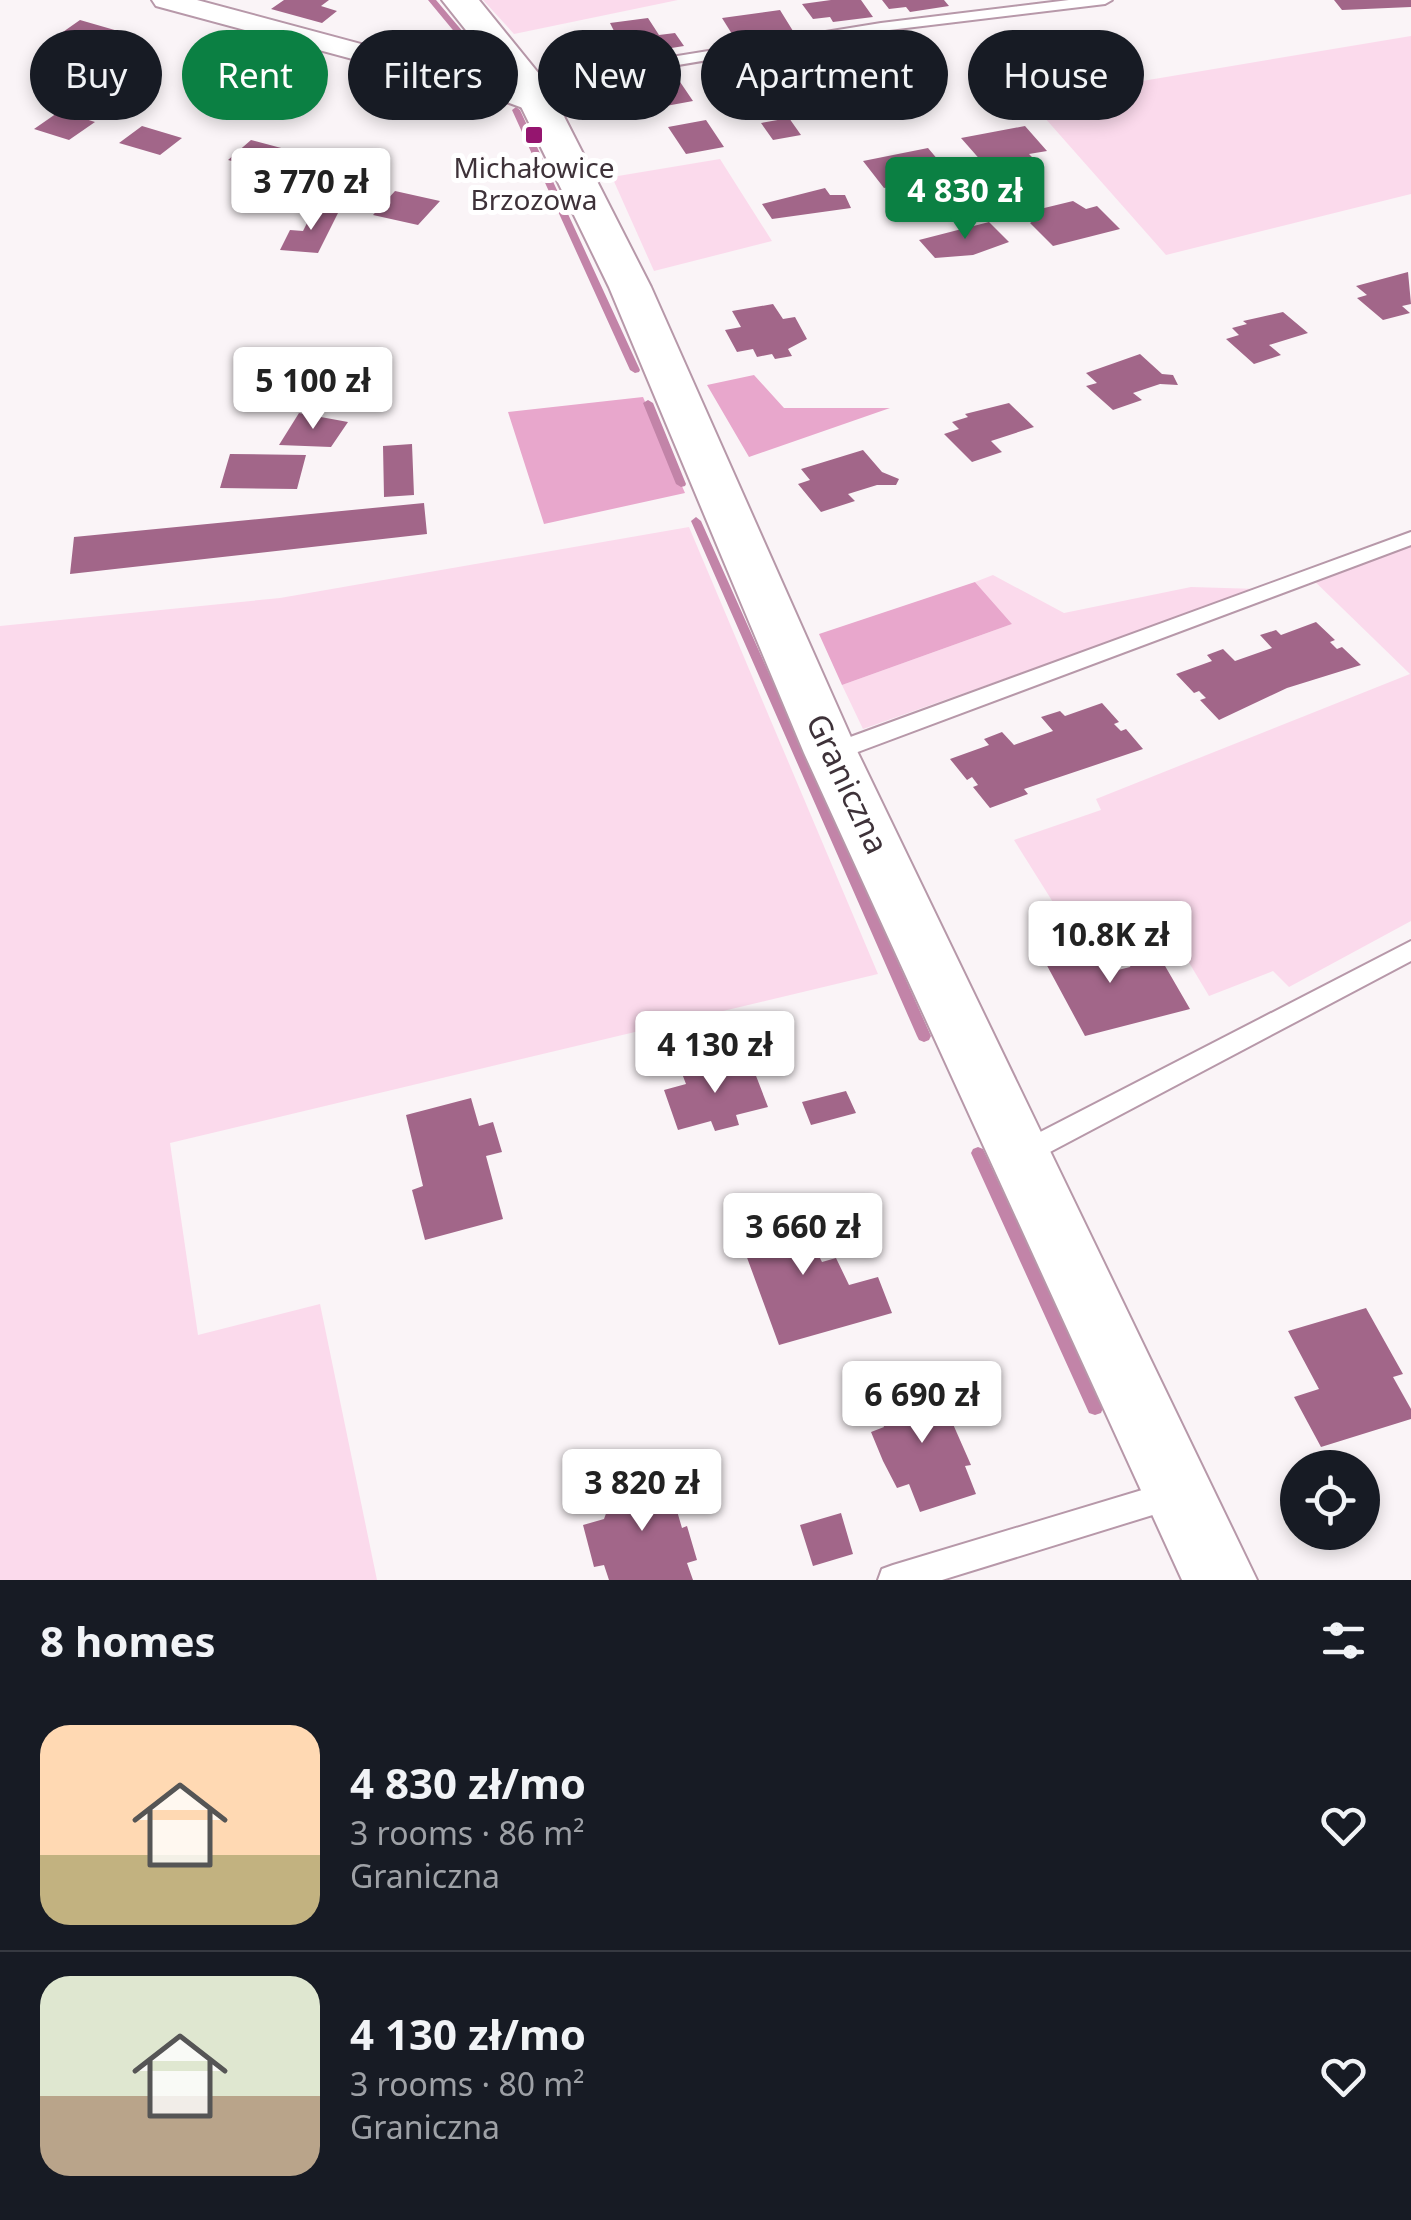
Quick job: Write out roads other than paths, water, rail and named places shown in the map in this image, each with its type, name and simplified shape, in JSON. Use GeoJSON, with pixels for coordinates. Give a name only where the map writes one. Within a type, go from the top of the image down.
{"type":"FeatureCollection","features":[{"type":"Feature","properties":{"kind":"street"},"geometry":{"type":"LineString","coordinates":[[166,0],[500,90],[536,95]]}},
{"type":"Feature","properties":{"kind":"street","name":"Graniczna"},"geometry":{"type":"LineString","coordinates":[[460,0],[536,95],[630,287],[831,753],[1220,1580]]}},
{"type":"Feature","properties":{"kind":"lane"},"geometry":{"type":"LineString","coordinates":[[536,95],[881,27],[1105,0]]}},
{"type":"Feature","properties":{"kind":"lane"},"geometry":{"type":"LineString","coordinates":[[831,753],[1411,538]]}},
{"type":"Feature","properties":{"kind":"lane"},"geometry":{"type":"LineString","coordinates":[[1022,1154],[1411,950]]}},
{"type":"Feature","properties":{"kind":"lane"},"geometry":{"type":"LineString","coordinates":[[894,1580],[1180,1492]]}},
{"type":"Feature","properties":{"kind":"waterway"},"geometry":{"type":"LineString","coordinates":[[432,0],[457,30]]}},
{"type":"Feature","properties":{"kind":"waterway"},"geometry":{"type":"LineString","coordinates":[[518,114],[635,370]]}},
{"type":"Feature","properties":{"kind":"waterway"},"geometry":{"type":"LineString","coordinates":[[648,403],[681,484]]}},
{"type":"Feature","properties":{"kind":"waterway"},"geometry":{"type":"LineString","coordinates":[[696,521],[924,1036]]}},
{"type":"Feature","properties":{"kind":"waterway"},"geometry":{"type":"LineString","coordinates":[[978,1153],[1095,1408]]}},
{"type":"Feature","properties":{"kind":"place","name":"Michałowice Brzozowa"},"geometry":{"type":"Point","coordinates":[534,135]}}]}
